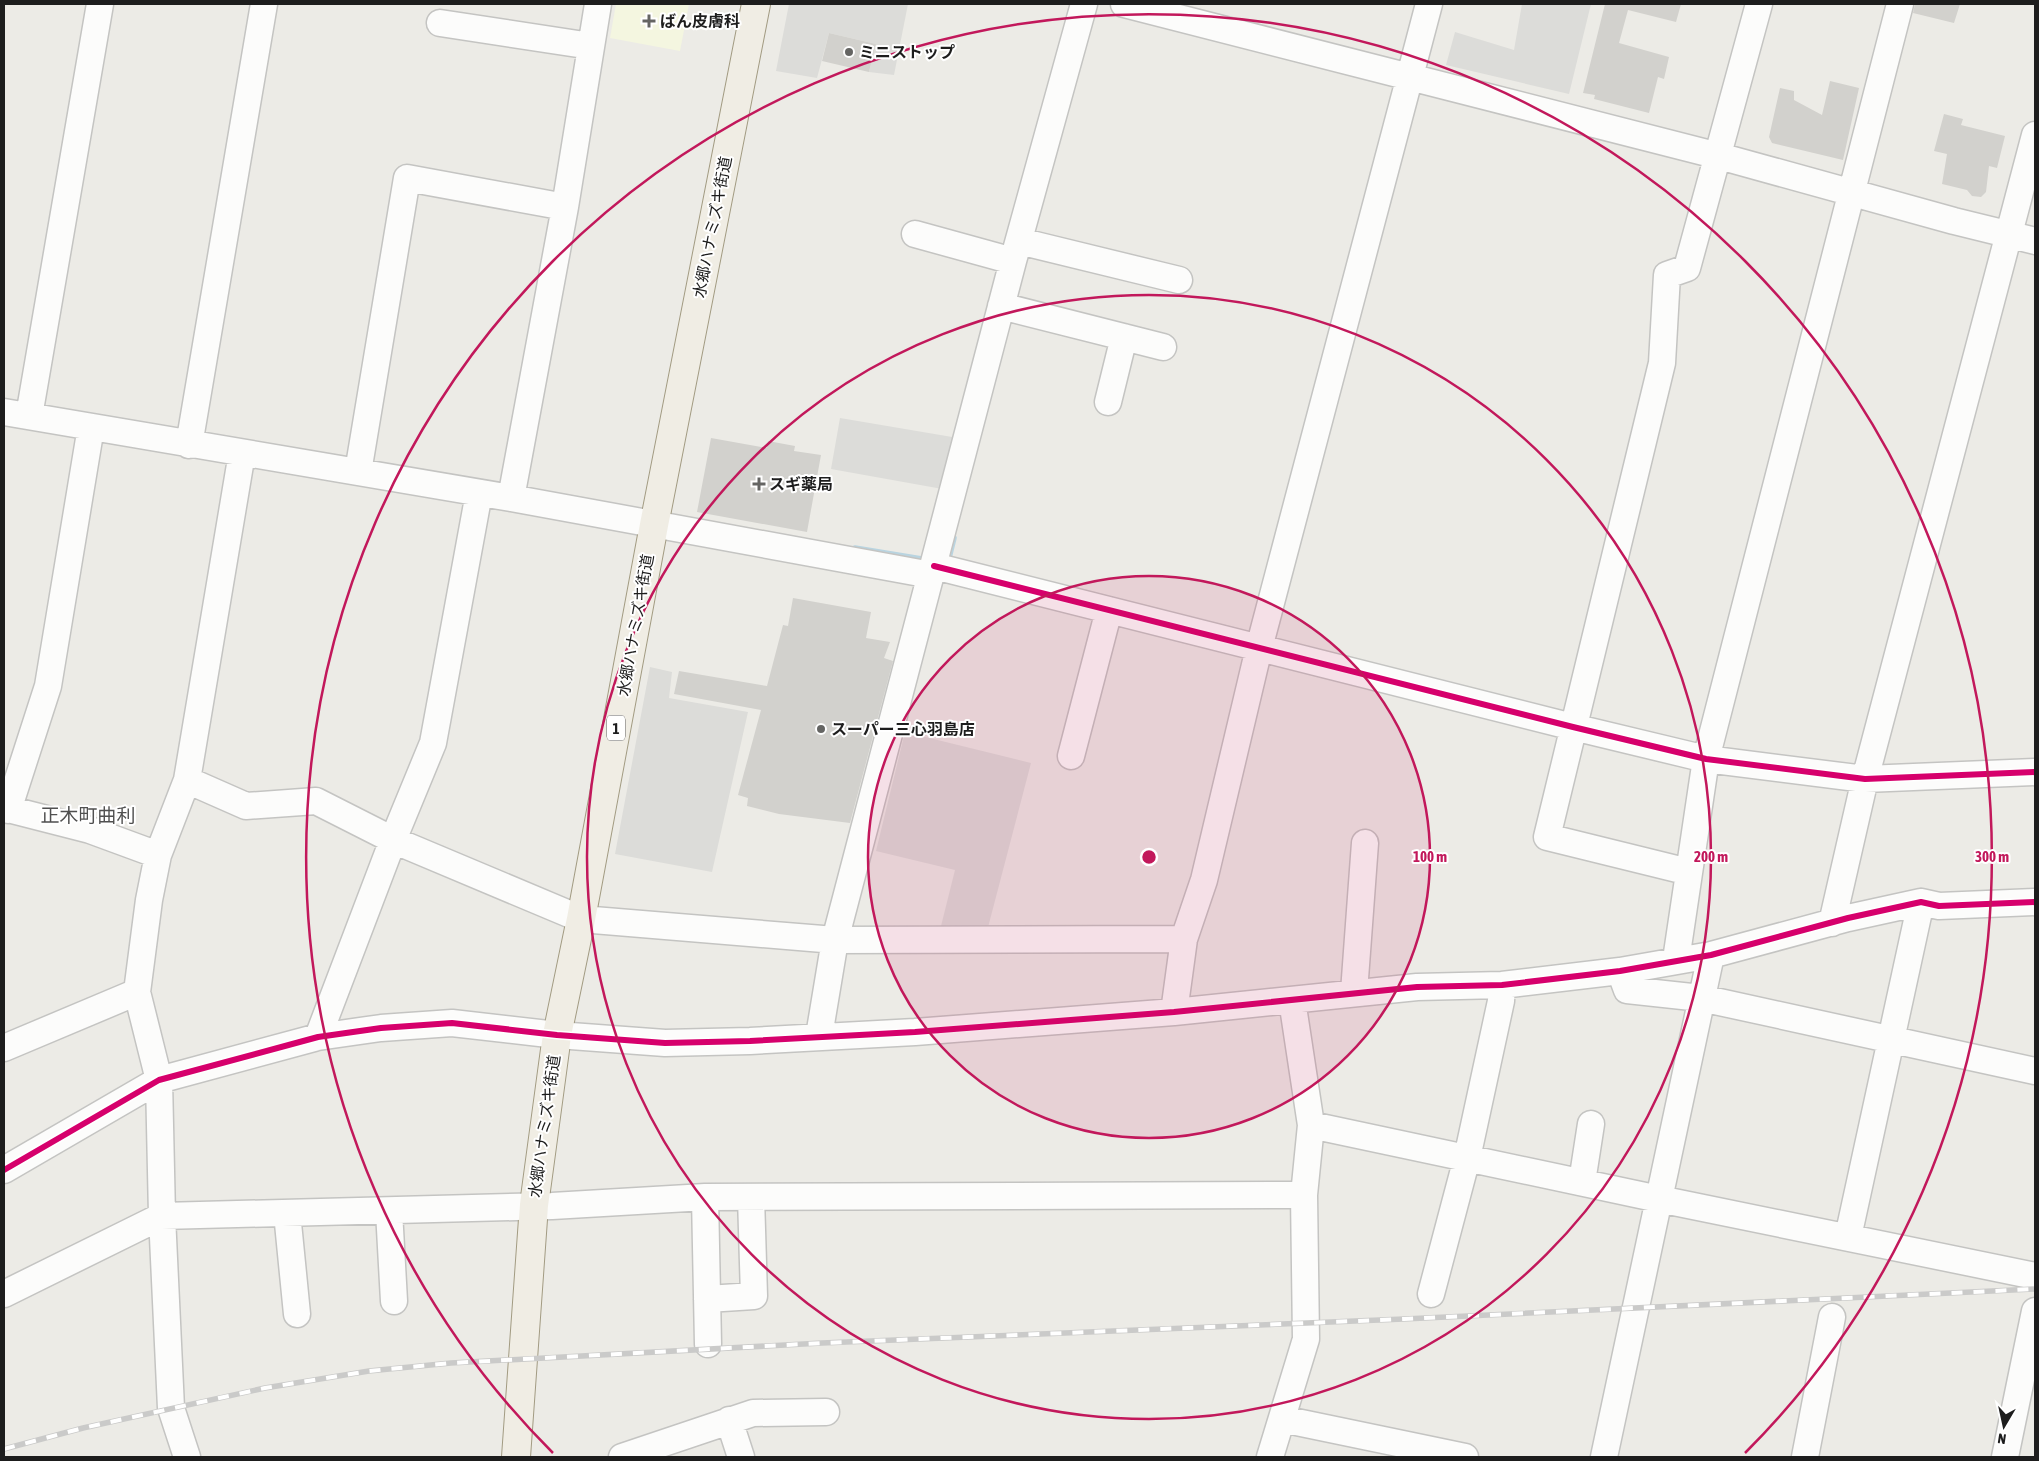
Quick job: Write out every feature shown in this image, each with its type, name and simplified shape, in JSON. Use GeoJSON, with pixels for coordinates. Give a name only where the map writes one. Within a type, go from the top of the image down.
{"type":"FeatureCollection","features":[{"type":"Feature","properties":{"kind":"main road","name":"水郷ハナミズキ街道"},"geometry":{"type":"LineString","coordinates":[[516,1457],[534,1205],[557,1035],[756,4]]}},
{"type":"Feature","properties":{"kind":"street"},"geometry":{"type":"LineString","coordinates":[[29,416],[100,4]]}},
{"type":"Feature","properties":{"kind":"street"},"geometry":{"type":"LineString","coordinates":[[189,445],[264,4]]}},
{"type":"Feature","properties":{"kind":"street"},"geometry":{"type":"LineString","coordinates":[[511,498],[565,207],[598,4]]}},
{"type":"Feature","properties":{"kind":"street"},"geometry":{"type":"LineString","coordinates":[[819,1036],[835,940],[1001,306],[1084,4]]}},
{"type":"Feature","properties":{"kind":"street"},"geometry":{"type":"LineString","coordinates":[[1124,4],[1719,156],[1850,193],[2035,240]]}},
{"type":"Feature","properties":{"kind":"street"},"geometry":{"type":"LineString","coordinates":[[1174,1012],[1184,939],[1204,880],[1259,648],[1429,4]]}},
{"type":"Feature","properties":{"kind":"street"},"geometry":{"type":"LineString","coordinates":[[1690,872],[1547,837],[1662,363],[1667,275],[1687,268],[1759,4]]}},
{"type":"Feature","properties":{"kind":"street"},"geometry":{"type":"LineString","coordinates":[[1676,960],[1706,759],[1900,4]]}},
{"type":"Feature","properties":{"kind":"street"},"geometry":{"type":"LineString","coordinates":[[440,23],[591,46]]}},
{"type":"Feature","properties":{"kind":"street"},"geometry":{"type":"LineString","coordinates":[[1832,923],[1865,779],[2035,135]]}},
{"type":"Feature","properties":{"kind":"street"},"geometry":{"type":"LineString","coordinates":[[358,472],[407,178],[565,207]]}},
{"type":"Feature","properties":{"kind":"street"},"geometry":{"type":"LineString","coordinates":[[915,234],[1179,280]]}},
{"type":"Feature","properties":{"kind":"street"},"geometry":{"type":"LineString","coordinates":[[1001,306],[1163,347]]}},
{"type":"Feature","properties":{"kind":"street"},"geometry":{"type":"LineString","coordinates":[[1108,402],[1124,337]]}},
{"type":"Feature","properties":{"kind":"street"},"geometry":{"type":"LineString","coordinates":[[4,412],[189,445],[511,498],[654,525],[933,571],[1109,610],[1706,759],[1865,779],[2035,772]]}},
{"type":"Feature","properties":{"kind":"street"},"geometry":{"type":"LineString","coordinates":[[91,427],[48,686],[6,809],[90,830],[158,855]]}},
{"type":"Feature","properties":{"kind":"street"},"geometry":{"type":"LineString","coordinates":[[187,1457],[171,1408],[162,1216],[159,1080],[137,992],[149,900],[158,855],[187,780],[242,453]]}},
{"type":"Feature","properties":{"kind":"street"},"geometry":{"type":"LineString","coordinates":[[318,1037],[393,840],[433,743],[479,493]]}},
{"type":"Feature","properties":{"kind":"street"},"geometry":{"type":"LineString","coordinates":[[1071,756],[1109,610]]}},
{"type":"Feature","properties":{"kind":"street"},"geometry":{"type":"LineString","coordinates":[[187,780],[246,806],[316,801],[393,840],[580,919],[835,940],[1184,939]]}},
{"type":"Feature","properties":{"kind":"street"},"geometry":{"type":"LineString","coordinates":[[1354,992],[1365,843]]}},
{"type":"Feature","properties":{"kind":"street"},"geometry":{"type":"LineString","coordinates":[[1848,1237],[1922,902]]}},
{"type":"Feature","properties":{"kind":"street"},"geometry":{"type":"LineString","coordinates":[[4,1170],[159,1080],[318,1037],[380,1028],[452,1023],[557,1035],[665,1042],[750,1041],[915,1032],[1174,1012],[1354,992],[1418,987],[1502,985],[1620,971],[1711,955],[1832,923],[1922,902],[1939,906],[2035,902]]}},
{"type":"Feature","properties":{"kind":"street"},"geometry":{"type":"LineString","coordinates":[[1604,1457],[1711,955]]}},
{"type":"Feature","properties":{"kind":"street"},"geometry":{"type":"LineString","coordinates":[[1620,971],[1627,990],[1701,998],[2035,1072]]}},
{"type":"Feature","properties":{"kind":"street"},"geometry":{"type":"LineString","coordinates":[[1431,1294],[1467,1158],[1501,1001],[1502,985]]}},
{"type":"Feature","properties":{"kind":"street"},"geometry":{"type":"LineString","coordinates":[[4,1048],[137,992]]}},
{"type":"Feature","properties":{"kind":"street"},"geometry":{"type":"LineString","coordinates":[[1270,1457],[1306,1339],[1304,1194],[1311,1125],[1292,1000]]}},
{"type":"Feature","properties":{"kind":"street"},"geometry":{"type":"LineString","coordinates":[[1582,1182],[1591,1124]]}},
{"type":"Feature","properties":{"kind":"street"},"geometry":{"type":"LineString","coordinates":[[1311,1125],[2035,1276]]}},
{"type":"Feature","properties":{"kind":"street"},"geometry":{"type":"LineString","coordinates":[[4,1294],[162,1216],[552,1206],[705,1197],[1304,1194]]}},
{"type":"Feature","properties":{"kind":"street"},"geometry":{"type":"LineString","coordinates":[[705,1197],[708,1344]]}},
{"type":"Feature","properties":{"kind":"street"},"geometry":{"type":"LineString","coordinates":[[707,1299],[754,1296],[751,1197]]}},
{"type":"Feature","properties":{"kind":"street"},"geometry":{"type":"LineString","coordinates":[[389,1211],[394,1301]]}},
{"type":"Feature","properties":{"kind":"street"},"geometry":{"type":"LineString","coordinates":[[287,1213],[297,1314]]}},
{"type":"Feature","properties":{"kind":"street"},"geometry":{"type":"LineString","coordinates":[[2005,1457],[2035,1315]]}},
{"type":"Feature","properties":{"kind":"street"},"geometry":{"type":"LineString","coordinates":[[1804,1457],[1832,1317]]}},
{"type":"Feature","properties":{"kind":"street"},"geometry":{"type":"LineString","coordinates":[[622,1457],[754,1412],[826,1412]]}},
{"type":"Feature","properties":{"kind":"street"},"geometry":{"type":"LineString","coordinates":[[1282,1419],[1455,1456]]}},
{"type":"Feature","properties":{"kind":"street"},"geometry":{"type":"LineString","coordinates":[[729,1420],[741,1457]]}},
{"type":"Feature","properties":{"kind":"shaded area","name":"ばん皮膚科"},"geometry":{"type":"Polygon","coordinates":[[[616,4],[689,4],[680,51],[610,38],[616,4]]]}},
{"type":"Feature","properties":{"kind":"shaded area"},"geometry":{"type":"Polygon","coordinates":[[[789,4],[908,4],[894,75],[869,72],[876,44],[829,33],[817,78],[776,71],[789,4]]]}},
{"type":"Feature","properties":{"kind":"shaded area"},"geometry":{"type":"Polygon","coordinates":[[[1522,4],[1591,4],[1569,94],[1446,65],[1455,32],[1514,50],[1522,4]]]}},
{"type":"Feature","properties":{"kind":"shaded area"},"geometry":{"type":"Polygon","coordinates":[[[840,418],[964,439],[948,490],[831,469],[840,418]]]}},
{"type":"Feature","properties":{"kind":"shaded area"},"geometry":{"type":"Polygon","coordinates":[[[650,667],[672,672],[669,698],[748,712],[712,872],[615,854],[650,667]]]}},
{"type":"Feature","properties":{"kind":"shaded area"},"geometry":{"type":"Polygon","coordinates":[[[905,732],[1031,763],[986,935],[939,934],[955,870],[876,851],[905,732]]]}},
{"type":"Feature","properties":{"kind":"building"},"geometry":{"type":"Polygon","coordinates":[[[1605,4],[1681,4],[1676,22],[1628,10],[1619,43],[1669,57],[1664,79],[1658,77],[1649,113],[1594,99],[1595,95],[1583,93],[1605,4]]]}},
{"type":"Feature","properties":{"kind":"building"},"geometry":{"type":"Polygon","coordinates":[[[1915,4],[1960,4],[1954,23],[1913,13],[1915,4]]]}},
{"type":"Feature","properties":{"kind":"building","name":"ミニストップ"},"geometry":{"type":"Polygon","coordinates":[[[829,33],[876,44],[869,72],[822,61],[829,33]]]}},
{"type":"Feature","properties":{"kind":"building"},"geometry":{"type":"Polygon","coordinates":[[[1830,81],[1859,88],[1843,160],[1772,143],[1769,137],[1780,88],[1794,91],[1794,100],[1822,115],[1830,81]]]}},
{"type":"Feature","properties":{"kind":"building"},"geometry":{"type":"Polygon","coordinates":[[[1944,114],[1963,119],[1961,125],[2005,136],[1997,168],[1989,166],[1986,192],[1981,197],[1972,196],[1967,190],[1942,184],[1947,154],[1934,151],[1944,114]]]}},
{"type":"Feature","properties":{"kind":"building","name":"スギ薬局"},"geometry":{"type":"Polygon","coordinates":[[[711,438],[767,448],[768,441],[795,446],[794,451],[821,455],[807,532],[697,512],[711,438]]]}},
{"type":"Feature","properties":{"kind":"building","name":"スーパー三心羽島店"},"geometry":{"type":"Polygon","coordinates":[[[793,598],[871,612],[866,638],[890,642],[884,658],[893,661],[850,823],[779,814],[747,806],[748,798],[738,795],[761,710],[674,694],[679,671],[767,686],[783,625],[788,626],[793,598]]]}},
{"type":"Feature","properties":{"kind":"waterway"},"geometry":{"type":"LineString","coordinates":[[949,558],[954,538]]}},
{"type":"Feature","properties":{"kind":"waterway"},"geometry":{"type":"LineString","coordinates":[[855,548],[922,559]]}},
{"type":"Feature","properties":{"kind":"railway"},"geometry":{"type":"LineString","coordinates":[[4,1449],[83,1428],[265,1388],[369,1371],[451,1363],[822,1343],[1404,1319],[2035,1289]]}},
{"type":"Feature","properties":{"kind":"cycle path"},"geometry":{"type":"LineString","coordinates":[[934,566],[1706,759],[1865,779],[2035,772]]}},
{"type":"Feature","properties":{"kind":"cycle path"},"geometry":{"type":"LineString","coordinates":[[4,1170],[159,1080],[318,1037],[381,1028],[452,1023],[557,1035],[665,1043],[750,1041],[915,1032],[1174,1012],[1417,987],[1502,985],[1620,971],[1711,955],[1848,918],[1921,902],[1939,906],[2035,902]]}},
{"type":"Feature","properties":{"kind":"place","name":"ばん皮膚科"},"geometry":{"type":"Point","coordinates":[649,21]}},
{"type":"Feature","properties":{"kind":"place","name":"ミニストップ"},"geometry":{"type":"Point","coordinates":[849,52]}},
{"type":"Feature","properties":{"kind":"place","name":"スギ薬局"},"geometry":{"type":"Point","coordinates":[759,484]}},
{"type":"Feature","properties":{"kind":"place","name":"スーパー三心羽島店"},"geometry":{"type":"Point","coordinates":[821,729]}},
{"type":"Feature","properties":{"kind":"district","name":"正木町曲利"},"geometry":{"type":"Point","coordinates":[88,815]}}]}
